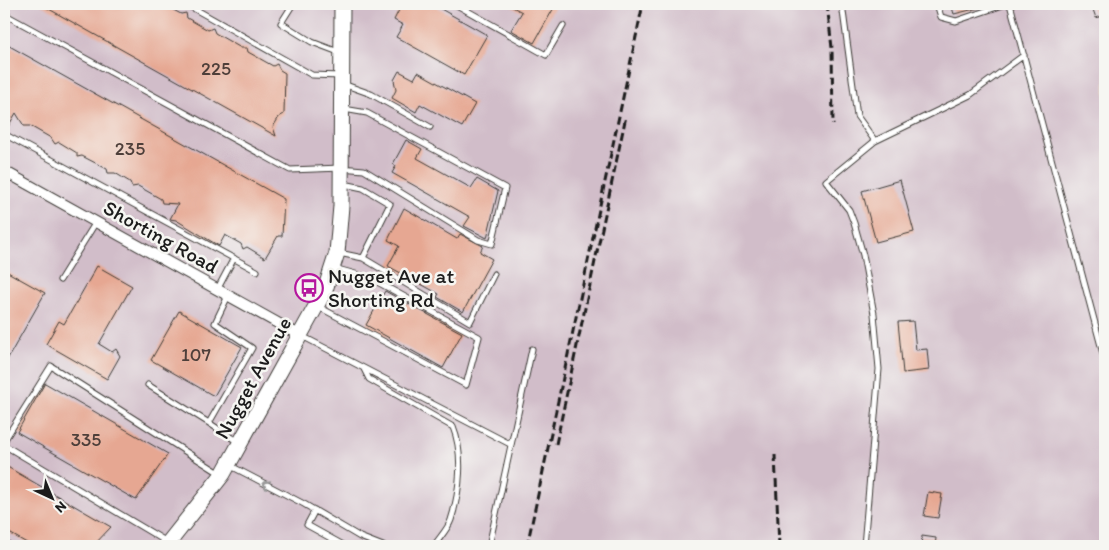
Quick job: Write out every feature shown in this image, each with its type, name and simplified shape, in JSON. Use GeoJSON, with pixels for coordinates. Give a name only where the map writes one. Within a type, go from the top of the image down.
{"type":"FeatureCollection","features":[{"type":"Feature","properties":{"kind":"street","name":"Nugget Avenue"},"geometry":{"type":"LineString","coordinates":[[168,545],[225,470],[325,290],[334,260],[341,176],[342,4]]}},
{"type":"Feature","properties":{"kind":"street","name":"Shorting Road"},"geometry":{"type":"LineString","coordinates":[[4,171],[301,336]]}},
{"type":"Feature","properties":{"kind":"lane"},"geometry":{"type":"LineString","coordinates":[[186,4],[312,75],[342,80],[430,127]]}},
{"type":"Feature","properties":{"kind":"lane"},"geometry":{"type":"LineString","coordinates":[[293,4],[281,23],[312,42],[341,53]]}},
{"type":"Feature","properties":{"kind":"lane"},"geometry":{"type":"LineString","coordinates":[[454,4],[546,55],[563,26]]}},
{"type":"Feature","properties":{"kind":"lane"},"geometry":{"type":"LineString","coordinates":[[842,4],[857,116],[875,141]]}},
{"type":"Feature","properties":{"kind":"lane"},"geometry":{"type":"LineString","coordinates":[[938,4],[942,16],[956,21],[1006,4]]}},
{"type":"Feature","properties":{"kind":"lane"},"geometry":{"type":"LineString","coordinates":[[1010,4],[1105,361]]}},
{"type":"Feature","properties":{"kind":"lane"},"geometry":{"type":"LineString","coordinates":[[4,14],[290,170],[341,176],[364,170],[478,240],[492,244],[505,188],[367,113],[342,109]]}},
{"type":"Feature","properties":{"kind":"lane"},"geometry":{"type":"LineString","coordinates":[[864,546],[879,369],[874,314],[863,255],[854,223],[848,210],[826,181],[875,141],[970,95],[1024,55]]}},
{"type":"Feature","properties":{"kind":"lane"},"geometry":{"type":"LineString","coordinates":[[4,134],[257,271]]}},
{"type":"Feature","properties":{"kind":"lane"},"geometry":{"type":"LineString","coordinates":[[341,176],[390,204],[363,258]]}},
{"type":"Feature","properties":{"kind":"lane"},"geometry":{"type":"LineString","coordinates":[[60,280],[96,222]]}},
{"type":"Feature","properties":{"kind":"lane"},"geometry":{"type":"LineString","coordinates":[[218,290],[234,258]]}},
{"type":"Feature","properties":{"kind":"lane"},"geometry":{"type":"LineString","coordinates":[[334,260],[363,258],[470,322],[494,274]]}},
{"type":"Feature","properties":{"kind":"lane"},"geometry":{"type":"LineString","coordinates":[[317,306],[466,385],[479,337],[334,260]]}},
{"type":"Feature","properties":{"kind":"lane"},"geometry":{"type":"LineString","coordinates":[[209,423],[252,348],[215,323],[228,296]]}},
{"type":"Feature","properties":{"kind":"lane"},"geometry":{"type":"LineString","coordinates":[[301,336],[510,444]]}},
{"type":"Feature","properties":{"kind":"lane"},"geometry":{"type":"LineString","coordinates":[[489,546],[532,350]]}},
{"type":"Feature","properties":{"kind":"lane"},"geometry":{"type":"LineString","coordinates":[[4,441],[51,366],[225,470],[304,504],[360,537],[383,546]]}},
{"type":"Feature","properties":{"kind":"lane"},"geometry":{"type":"LineString","coordinates":[[364,369],[369,379],[453,427],[458,441],[458,487],[450,521],[434,546]]}},
{"type":"Feature","properties":{"kind":"lane"},"geometry":{"type":"LineString","coordinates":[[148,385],[240,444]]}},
{"type":"Feature","properties":{"kind":"lane"},"geometry":{"type":"LineString","coordinates":[[4,445],[168,545]]}},
{"type":"Feature","properties":{"kind":"lane"},"geometry":{"type":"LineString","coordinates":[[315,510],[307,525],[345,546]]}},
{"type":"Feature","properties":{"kind":"lane"},"geometry":{"type":"LineString","coordinates":[[4,542],[11,546]]}},
{"type":"Feature","properties":{"kind":"shaded area"},"geometry":{"type":"Polygon","coordinates":[[[4,4],[1105,4],[1105,546],[4,546],[4,4]]]}},
{"type":"Feature","properties":{"kind":"building"},"geometry":{"type":"Polygon","coordinates":[[[40,4],[162,4],[181,14],[186,13],[187,18],[208,30],[213,28],[215,33],[241,48],[247,48],[248,52],[273,66],[277,64],[280,70],[285,73],[284,114],[279,117],[273,127],[276,136],[40,4]]]}},
{"type":"Feature","properties":{"kind":"building"},"geometry":{"type":"Polygon","coordinates":[[[402,4],[432,4],[487,35],[464,75],[396,37],[403,25],[394,20],[402,4]]]}},
{"type":"Feature","properties":{"kind":"building"},"geometry":{"type":"Polygon","coordinates":[[[507,4],[556,4],[534,43],[511,30],[522,12],[507,4]]]}},
{"type":"Feature","properties":{"kind":"building"},"geometry":{"type":"Polygon","coordinates":[[[951,4],[982,4],[983,7],[954,14],[951,4]]]}},
{"type":"Feature","properties":{"kind":"building"},"geometry":{"type":"Polygon","coordinates":[[[1091,4],[1105,4],[1105,15],[1096,18],[1091,4]]]}},
{"type":"Feature","properties":{"kind":"building"},"geometry":{"type":"Polygon","coordinates":[[[4,43],[284,199],[282,236],[278,236],[265,258],[247,247],[243,249],[241,244],[225,235],[219,246],[176,220],[170,219],[178,204],[162,203],[161,199],[138,186],[132,187],[130,182],[115,173],[108,173],[107,169],[82,156],[77,157],[77,153],[59,142],[55,144],[51,138],[30,126],[24,126],[16,113],[6,130],[4,130],[4,43]]]}},
{"type":"Feature","properties":{"kind":"building"},"geometry":{"type":"Polygon","coordinates":[[[399,71],[414,79],[418,72],[475,104],[462,127],[420,104],[416,112],[392,98],[396,90],[394,80],[399,71]]]}},
{"type":"Feature","properties":{"kind":"building"},"geometry":{"type":"Polygon","coordinates":[[[406,140],[422,149],[417,158],[471,188],[477,179],[498,191],[487,238],[464,226],[470,217],[392,173],[396,166],[393,164],[406,140]]]}},
{"type":"Feature","properties":{"kind":"building"},"geometry":{"type":"Polygon","coordinates":[[[900,180],[914,232],[876,242],[862,191],[900,180]]]}},
{"type":"Feature","properties":{"kind":"building"},"geometry":{"type":"Polygon","coordinates":[[[404,208],[457,239],[460,234],[483,246],[480,252],[492,259],[463,312],[437,297],[439,294],[388,266],[399,246],[388,240],[404,208]]]}},
{"type":"Feature","properties":{"kind":"building"},"geometry":{"type":"Polygon","coordinates":[[[97,266],[132,286],[99,344],[112,352],[116,349],[120,356],[107,379],[46,344],[59,321],[64,324],[97,266]]]}},
{"type":"Feature","properties":{"kind":"building"},"geometry":{"type":"Polygon","coordinates":[[[4,270],[45,293],[4,365],[4,270]]]}},
{"type":"Feature","properties":{"kind":"building"},"geometry":{"type":"Polygon","coordinates":[[[385,291],[462,333],[443,368],[366,325],[385,291]]]}},
{"type":"Feature","properties":{"kind":"building"},"geometry":{"type":"Polygon","coordinates":[[[179,311],[242,347],[214,396],[151,360],[179,311]]]}},
{"type":"Feature","properties":{"kind":"building"},"geometry":{"type":"Polygon","coordinates":[[[913,321],[916,350],[927,349],[929,370],[903,373],[898,322],[913,321]]]}},
{"type":"Feature","properties":{"kind":"building"},"geometry":{"type":"Polygon","coordinates":[[[45,383],[168,454],[136,500],[17,432],[45,383]]]}},
{"type":"Feature","properties":{"kind":"building"},"geometry":{"type":"Polygon","coordinates":[[[4,465],[111,527],[93,546],[32,546],[4,530],[4,465]]]}},
{"type":"Feature","properties":{"kind":"building"},"geometry":{"type":"Polygon","coordinates":[[[928,492],[942,494],[938,518],[924,516],[928,492]]]}},
{"type":"Feature","properties":{"kind":"building"},"geometry":{"type":"Polygon","coordinates":[[[922,536],[936,538],[935,546],[921,546],[922,536]]]}},
{"type":"Feature","properties":{"kind":"railway"},"geometry":{"type":"LineString","coordinates":[[527,546],[643,4]]}},
{"type":"Feature","properties":{"kind":"railway"},"geometry":{"type":"LineString","coordinates":[[827,4],[832,48],[833,125]]}},
{"type":"Feature","properties":{"kind":"railway"},"geometry":{"type":"LineString","coordinates":[[556,444],[626,116]]}},
{"type":"Feature","properties":{"kind":"railway"},"geometry":{"type":"LineString","coordinates":[[775,455],[779,546]]}},
{"type":"Feature","properties":{"kind":"place","name":"Nugget Ave at Shorting Rd"},"geometry":{"type":"Point","coordinates":[309,288]}}]}
